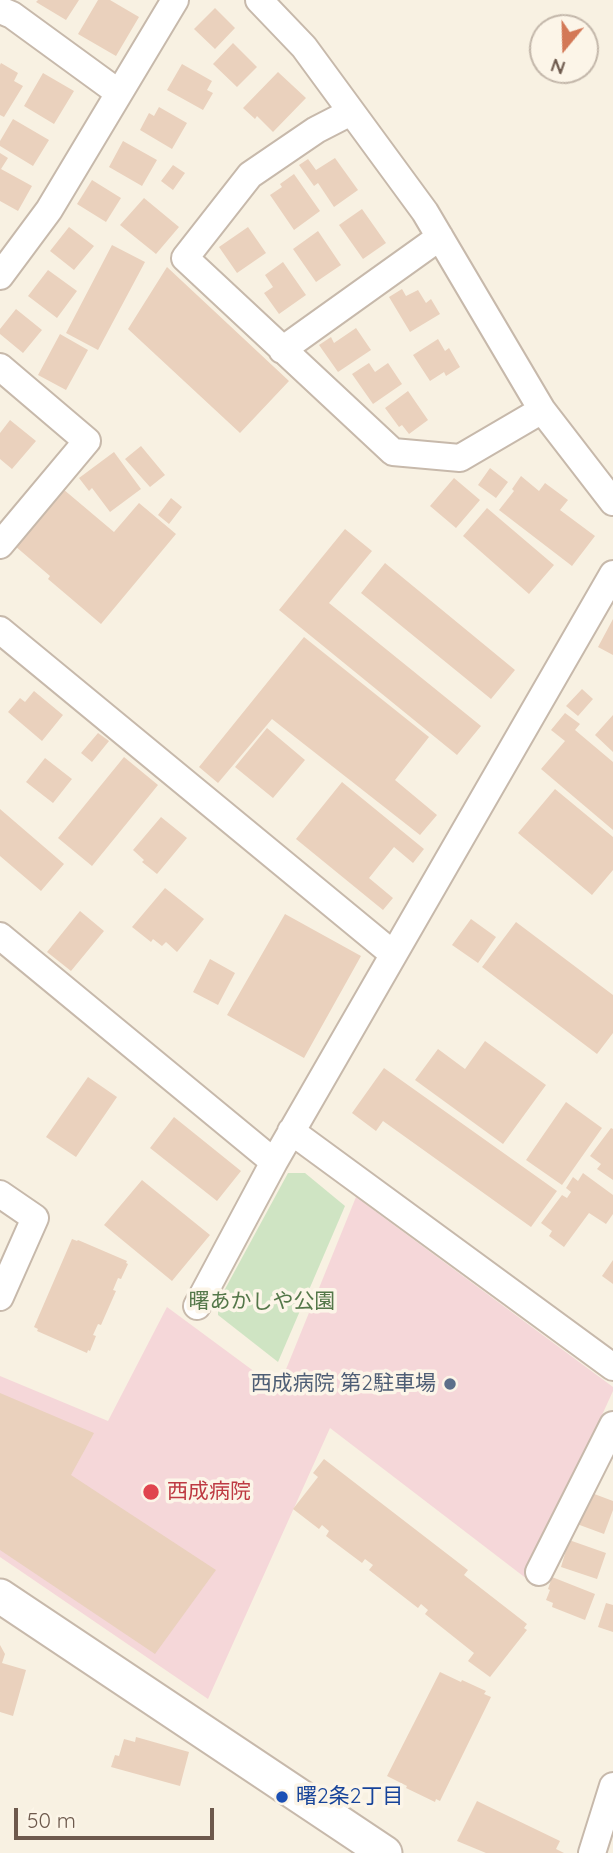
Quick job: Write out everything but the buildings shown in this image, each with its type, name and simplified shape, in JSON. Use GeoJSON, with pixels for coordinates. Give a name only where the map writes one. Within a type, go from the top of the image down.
{"type":"FeatureCollection","features":[{"type":"Feature","properties":{"kind":"street"},"geometry":{"type":"LineString","coordinates":[[0,276],[8,248],[49,210],[175,0]]}},
{"type":"Feature","properties":{"kind":"street"},"geometry":{"type":"LineString","coordinates":[[259,0],[303,47],[425,212],[542,410],[613,502]]}},
{"type":"Feature","properties":{"kind":"street"},"geometry":{"type":"LineString","coordinates":[[0,10],[12,15],[119,93]]}},
{"type":"Feature","properties":{"kind":"street"},"geometry":{"type":"LineString","coordinates":[[351,112],[316,130],[250,175],[185,258],[393,452],[460,458],[542,410]]}},
{"type":"Feature","properties":{"kind":"street"},"geometry":{"type":"LineString","coordinates":[[282,350],[440,237]]}},
{"type":"Feature","properties":{"kind":"street"},"geometry":{"type":"LineString","coordinates":[[0,367],[87,441],[0,545]]}},
{"type":"Feature","properties":{"kind":"street"},"geometry":{"type":"LineString","coordinates":[[197,1306],[291,1131],[613,574]]}},
{"type":"Feature","properties":{"kind":"street"},"geometry":{"type":"LineString","coordinates":[[0,630],[393,954]]}},
{"type":"Feature","properties":{"kind":"street"},"geometry":{"type":"LineString","coordinates":[[0,936],[274,1162]]}},
{"type":"Feature","properties":{"kind":"street"},"geometry":{"type":"LineString","coordinates":[[291,1131],[613,1367]]}},
{"type":"Feature","properties":{"kind":"street"},"geometry":{"type":"LineString","coordinates":[[0,1194],[35,1218],[0,1297]]}},
{"type":"Feature","properties":{"kind":"street"},"geometry":{"type":"LineString","coordinates":[[539,1572],[613,1424]]}},
{"type":"Feature","properties":{"kind":"street"},"geometry":{"type":"LineString","coordinates":[[0,1596],[385,1853]]}},
{"type":"Feature","properties":{"kind":"street"},"geometry":{"type":"LineString","coordinates":[[592,1853],[613,1786]]}},
{"type":"Feature","properties":{"kind":"shaded area","name":"西成病院"},"geometry":{"type":"Polygon","coordinates":[[[356,1197],[613,1387],[613,1391],[527,1579],[330,1428],[208,1699],[0,1557],[0,1376],[108,1421],[167,1307],[278,1389],[356,1197]]]}},
{"type":"Feature","properties":{"kind":"green space","name":"曙あかしや公園"},"geometry":{"type":"Polygon","coordinates":[[[288,1173],[305,1173],[345,1206],[278,1362],[218,1315],[218,1302],[288,1173]]]}},
{"type":"Feature","properties":{"kind":"place","name":"西成病院 第2駐車場"},"geometry":{"type":"Point","coordinates":[450,1384]}},
{"type":"Feature","properties":{"kind":"place","name":"西成病院"},"geometry":{"type":"Point","coordinates":[151,1492]}},
{"type":"Feature","properties":{"kind":"place","name":"曙2条2丁目"},"geometry":{"type":"Point","coordinates":[282,1797]}}]}
